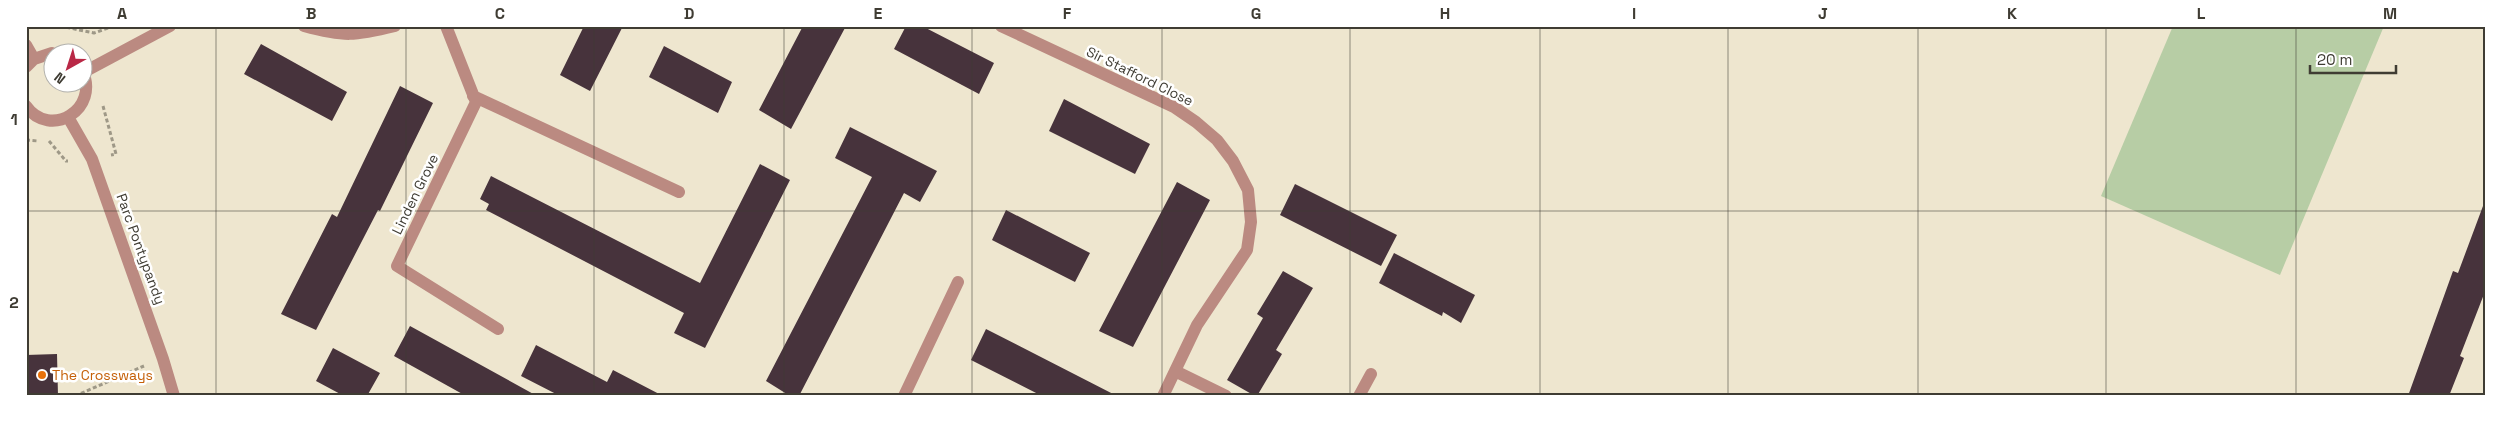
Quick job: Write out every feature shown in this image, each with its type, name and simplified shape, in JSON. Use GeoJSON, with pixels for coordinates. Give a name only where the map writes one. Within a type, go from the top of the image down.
{"type":"FeatureCollection","features":[{"type":"Feature","properties":{"kind":"street"},"geometry":{"type":"LineString","coordinates":[[92,66],[170,26]]}},
{"type":"Feature","properties":{"kind":"street"},"geometry":{"type":"LineString","coordinates":[[304,26],[331,33],[358,35],[395,26]]}},
{"type":"Feature","properties":{"kind":"street"},"geometry":{"type":"LineString","coordinates":[[446,26],[473,96],[679,192]]}},
{"type":"Feature","properties":{"kind":"street","name":"Sir Stafford Close"},"geometry":{"type":"LineString","coordinates":[[1001,26],[1174,107],[1217,140],[1233,161],[1248,190],[1251,222],[1248,250],[1197,325],[1163,396]]}},
{"type":"Feature","properties":{"kind":"street"},"geometry":{"type":"LineString","coordinates":[[26,45],[30,63],[42,58]]}},
{"type":"Feature","properties":{"kind":"street"},"geometry":{"type":"LineString","coordinates":[[26,106],[36,116],[46,120],[57,120],[68,117],[76,111],[83,103],[87,92]]}},
{"type":"Feature","properties":{"kind":"street","name":"Linden Grove"},"geometry":{"type":"LineString","coordinates":[[473,96],[476,102],[397,266],[498,329]]}},
{"type":"Feature","properties":{"kind":"street","name":"Parc Pontypandy"},"geometry":{"type":"LineString","coordinates":[[68,117],[92,159],[163,359],[174,396]]}},
{"type":"Feature","properties":{"kind":"street"},"geometry":{"type":"LineString","coordinates":[[904,396],[958,282]]}},
{"type":"Feature","properties":{"kind":"street"},"geometry":{"type":"LineString","coordinates":[[1175,371],[1226,396]]}},
{"type":"Feature","properties":{"kind":"street"},"geometry":{"type":"LineString","coordinates":[[1359,396],[1371,374]]}},
{"type":"Feature","properties":{"kind":"path"},"geometry":{"type":"LineString","coordinates":[[60,26],[94,33],[114,26]]}},
{"type":"Feature","properties":{"kind":"path"},"geometry":{"type":"LineString","coordinates":[[75,396],[163,359]]}},
{"type":"Feature","properties":{"kind":"green space"},"geometry":{"type":"Polygon","coordinates":[[[2173,26],[2384,26],[2280,275],[2101,196],[2173,26]]]}},
{"type":"Feature","properties":{"kind":"building"},"geometry":{"type":"Polygon","coordinates":[[[584,26],[623,26],[590,91],[560,75],[584,26]]]}},
{"type":"Feature","properties":{"kind":"building"},"geometry":{"type":"Polygon","coordinates":[[[803,26],[846,26],[791,129],[759,110],[803,26]]]}},
{"type":"Feature","properties":{"kind":"building"},"geometry":{"type":"Polygon","coordinates":[[[906,26],[922,26],[994,63],[979,94],[894,49],[906,26]]]}},
{"type":"Feature","properties":{"kind":"building"},"geometry":{"type":"Polygon","coordinates":[[[261,44],[347,92],[332,121],[244,74],[261,44]]]}},
{"type":"Feature","properties":{"kind":"building"},"geometry":{"type":"Polygon","coordinates":[[[664,46],[732,82],[718,113],[649,77],[664,46]]]}},
{"type":"Feature","properties":{"kind":"building"},"geometry":{"type":"Polygon","coordinates":[[[400,86],[433,103],[380,211],[378,210],[316,330],[281,314],[332,214],[337,217],[400,86]]]}},
{"type":"Feature","properties":{"kind":"building"},"geometry":{"type":"Polygon","coordinates":[[[1064,99],[1150,144],[1135,174],[1049,131],[1064,99]]]}},
{"type":"Feature","properties":{"kind":"building"},"geometry":{"type":"Polygon","coordinates":[[[850,127],[937,171],[920,202],[904,193],[799,396],[790,396],[766,381],[872,177],[835,158],[850,127]]]}},
{"type":"Feature","properties":{"kind":"building"},"geometry":{"type":"Polygon","coordinates":[[[760,164],[790,180],[705,348],[674,333],[684,313],[486,210],[489,204],[480,199],[491,176],[700,283],[760,164]]]}},
{"type":"Feature","properties":{"kind":"building"},"geometry":{"type":"Polygon","coordinates":[[[1177,182],[1210,200],[1133,347],[1099,331],[1177,182]]]}},
{"type":"Feature","properties":{"kind":"building"},"geometry":{"type":"Polygon","coordinates":[[[1295,184],[1397,235],[1381,266],[1280,215],[1295,184]]]}},
{"type":"Feature","properties":{"kind":"building"},"geometry":{"type":"Polygon","coordinates":[[[2483,206],[2486,206],[2486,289],[2460,356],[2464,358],[2449,396],[2408,396],[2453,271],[2458,273],[2483,206]]]}},
{"type":"Feature","properties":{"kind":"building"},"geometry":{"type":"Polygon","coordinates":[[[1006,210],[1090,253],[1075,282],[992,240],[1006,210]]]}},
{"type":"Feature","properties":{"kind":"building"},"geometry":{"type":"Polygon","coordinates":[[[1394,253],[1475,295],[1461,323],[1443,312],[1442,316],[1379,283],[1394,253]]]}},
{"type":"Feature","properties":{"kind":"building"},"geometry":{"type":"Polygon","coordinates":[[[1283,271],[1313,288],[1276,350],[1282,354],[1257,396],[1255,396],[1227,380],[1263,318],[1257,314],[1283,271]]]}},
{"type":"Feature","properties":{"kind":"building"},"geometry":{"type":"Polygon","coordinates":[[[410,326],[537,396],[466,396],[394,356],[410,326]]]}},
{"type":"Feature","properties":{"kind":"building"},"geometry":{"type":"Polygon","coordinates":[[[986,329],[1117,396],[1042,396],[971,360],[986,329]]]}},
{"type":"Feature","properties":{"kind":"building"},"geometry":{"type":"Polygon","coordinates":[[[536,345],[607,382],[613,370],[663,396],[560,396],[521,376],[536,345]]]}},
{"type":"Feature","properties":{"kind":"building"},"geometry":{"type":"Polygon","coordinates":[[[333,348],[380,373],[367,396],[344,396],[316,381],[333,348]]]}},
{"type":"Feature","properties":{"kind":"building","name":"The Crossways"},"geometry":{"type":"Polygon","coordinates":[[[57,354],[58,396],[26,396],[26,355],[57,354]]]}},
{"type":"Feature","properties":{"kind":"place","name":"The Crossways"},"geometry":{"type":"Point","coordinates":[42,375]}}]}
